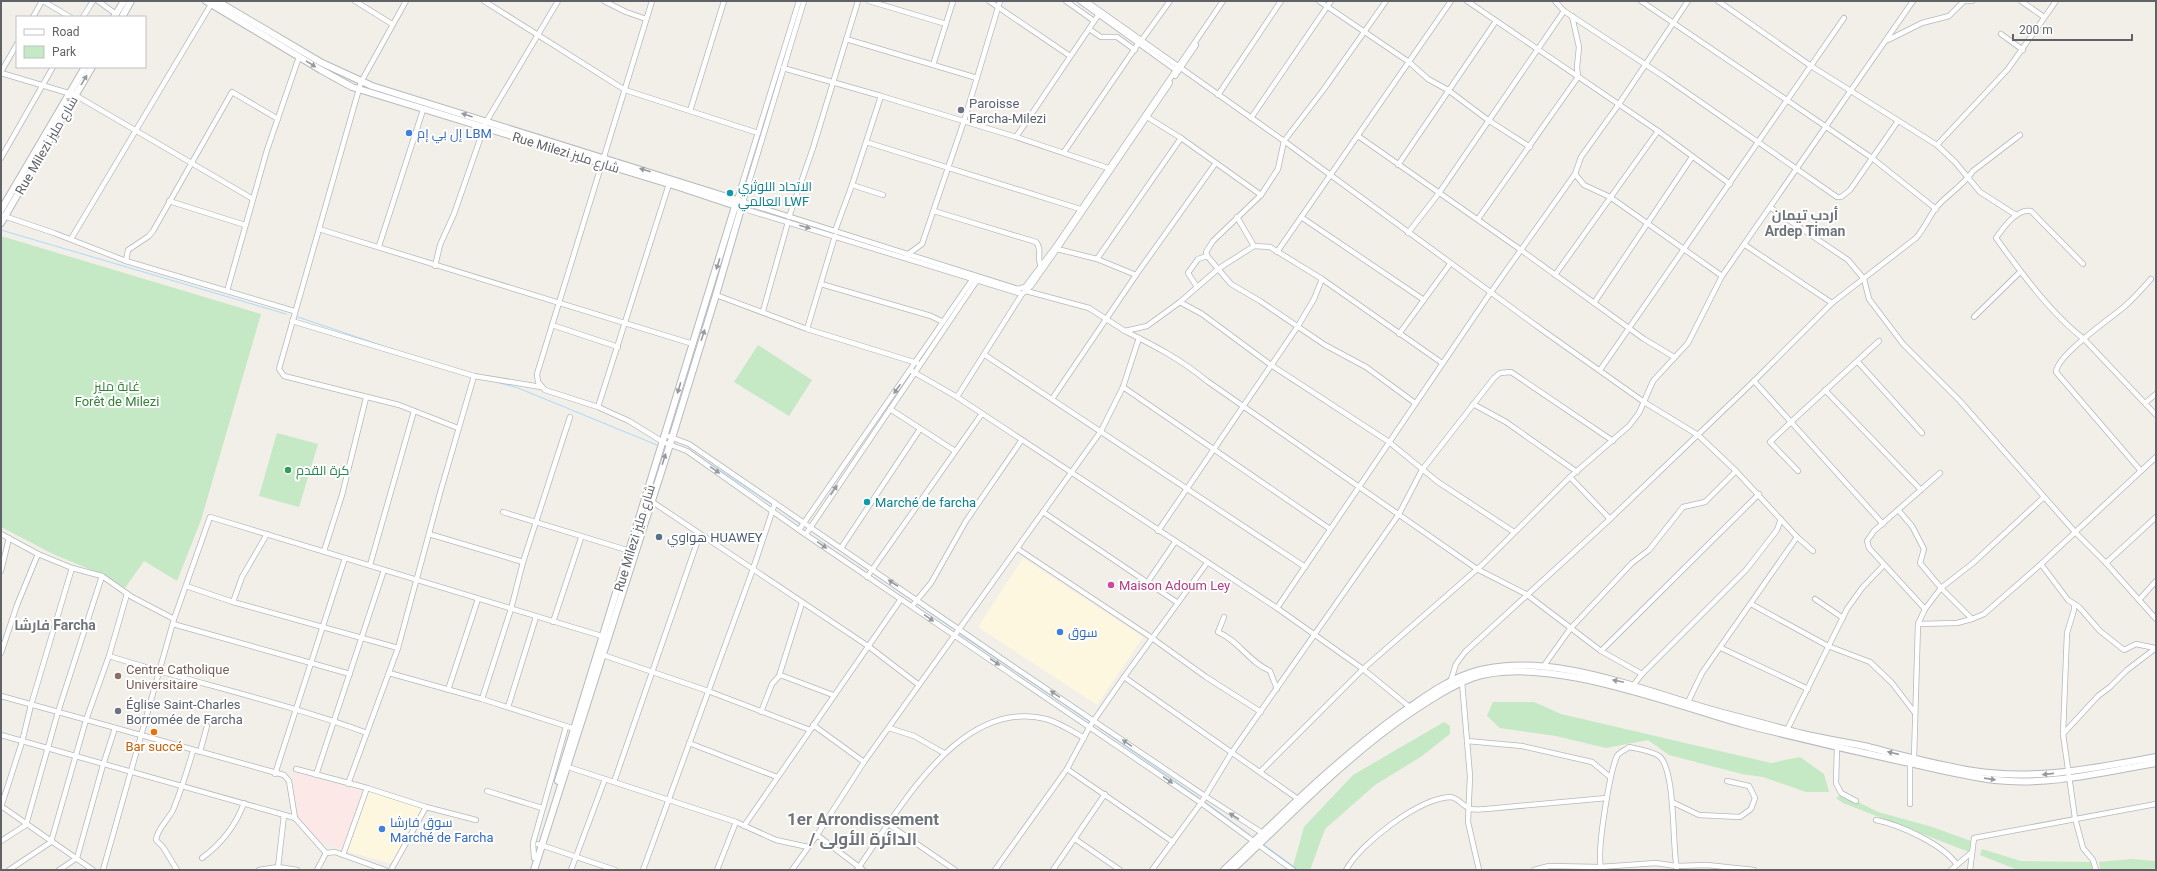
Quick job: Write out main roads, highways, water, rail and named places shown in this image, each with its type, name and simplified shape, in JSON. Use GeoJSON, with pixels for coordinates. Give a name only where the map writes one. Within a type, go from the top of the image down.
{"type":"FeatureCollection","features":[{"type":"Feature","properties":{"kind":"waterway"},"geometry":{"type":"LineString","coordinates":[[1,230],[286,314]]}},
{"type":"Feature","properties":{"kind":"waterway"},"geometry":{"type":"LineString","coordinates":[[298,317],[398,351]]}},
{"type":"Feature","properties":{"kind":"waterway"},"geometry":{"type":"LineString","coordinates":[[496,382],[518,388],[657,445]]}},
{"type":"Feature","properties":{"kind":"waterway"},"geometry":{"type":"LineString","coordinates":[[688,449],[771,504]]}},
{"type":"Feature","properties":{"kind":"waterway"},"geometry":{"type":"LineString","coordinates":[[776,507],[800,524]]}},
{"type":"Feature","properties":{"kind":"waterway"},"geometry":{"type":"LineString","coordinates":[[811,531],[868,570]]}},
{"type":"Feature","properties":{"kind":"waterway"},"geometry":{"type":"LineString","coordinates":[[874,574],[910,599]]}},
{"type":"Feature","properties":{"kind":"waterway"},"geometry":{"type":"LineString","coordinates":[[916,603],[952,628]]}},
{"type":"Feature","properties":{"kind":"waterway"},"geometry":{"type":"LineString","coordinates":[[960,634],[1090,722]]}},
{"type":"Feature","properties":{"kind":"waterway"},"geometry":{"type":"LineString","coordinates":[[1098,727],[1199,798]]}},
{"type":"Feature","properties":{"kind":"waterway"},"geometry":{"type":"LineString","coordinates":[[1205,802],[1250,835]]}},
{"type":"Feature","properties":{"kind":"waterway"},"geometry":{"type":"LineString","coordinates":[[1263,844],[1297,869]]}},
{"type":"Feature","properties":{"kind":"place","name":"Paroisse Farcha-Milezi"},"geometry":{"type":"Point","coordinates":[961,110]}},
{"type":"Feature","properties":{"kind":"place","name":"إل بي إم LBM"},"geometry":{"type":"Point","coordinates":[409,133]}},
{"type":"Feature","properties":{"kind":"place","name":"الاتحاد اللوثري العالمي LWF"},"geometry":{"type":"Point","coordinates":[730,193]}},
{"type":"Feature","properties":{"kind":"place","name":"كرة القدم"},"geometry":{"type":"Point","coordinates":[288,470]}},
{"type":"Feature","properties":{"kind":"place","name":"Marché de farcha"},"geometry":{"type":"Point","coordinates":[867,502]}},
{"type":"Feature","properties":{"kind":"place","name":"هواوي HUAWEY"},"geometry":{"type":"Point","coordinates":[659,537]}},
{"type":"Feature","properties":{"kind":"place","name":"Maison Adoum Ley"},"geometry":{"type":"Point","coordinates":[1111,585]}},
{"type":"Feature","properties":{"kind":"place","name":"سوق"},"geometry":{"type":"Point","coordinates":[1060,632]}},
{"type":"Feature","properties":{"kind":"place","name":"Centre Catholique Universitaire"},"geometry":{"type":"Point","coordinates":[118,676]}},
{"type":"Feature","properties":{"kind":"place","name":"Église Saint-Charles Borromée de Farcha"},"geometry":{"type":"Point","coordinates":[118,711]}},
{"type":"Feature","properties":{"kind":"place","name":"Bar succé"},"geometry":{"type":"Point","coordinates":[154,732]}},
{"type":"Feature","properties":{"kind":"place","name":"سوق فارشا Marché de Farcha"},"geometry":{"type":"Point","coordinates":[382,829]}},
{"type":"Feature","properties":{"kind":"district","name":"أردب تيمان Ardep Timan"},"geometry":{"type":"Point","coordinates":[1805,224]}},
{"type":"Feature","properties":{"kind":"district","name":"فارشا Farcha"},"geometry":{"type":"Point","coordinates":[55,625]}},
{"type":"Feature","properties":{"kind":"district","name":"1er Arrondissement / الدائرة الأولى"},"geometry":{"type":"Point","coordinates":[863,829]}},
{"type":"Feature","properties":{"kind":"park label","name":"غابة مليز Forêt de Milezi"},"geometry":{"type":"Point","coordinates":[117,394]}}]}
